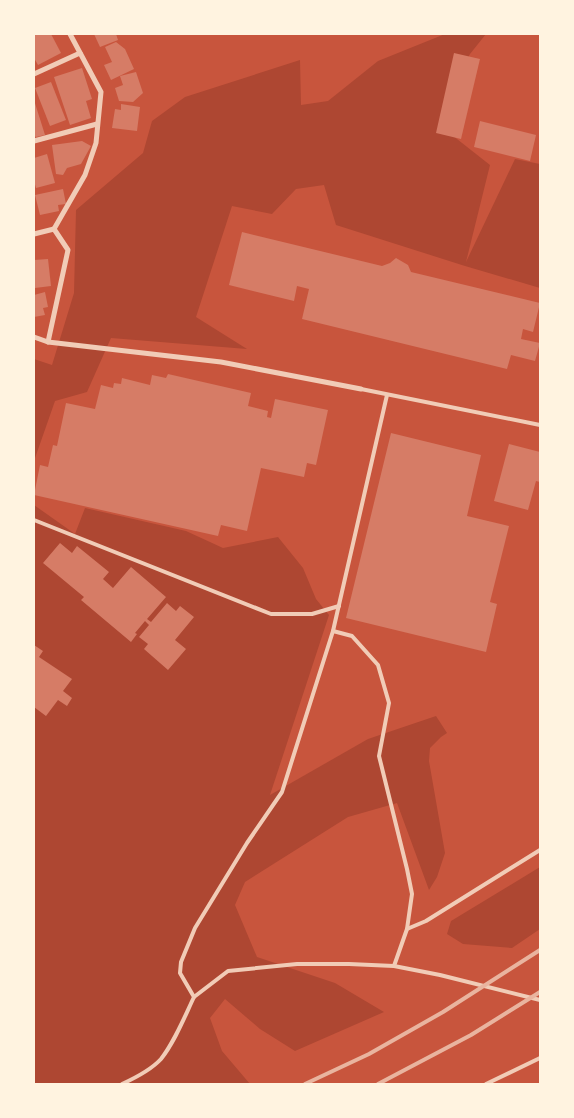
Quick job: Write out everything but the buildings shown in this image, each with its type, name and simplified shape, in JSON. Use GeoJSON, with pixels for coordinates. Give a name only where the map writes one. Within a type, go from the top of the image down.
{"type":"FeatureCollection","features":[{"type":"Feature","properties":{"kind":"street"},"geometry":{"type":"LineString","coordinates":[[34,234],[54,229],[85,175],[96,143],[101,92],[70,34]]}},
{"type":"Feature","properties":{"kind":"street"},"geometry":{"type":"LineString","coordinates":[[34,74],[80,53]]}},
{"type":"Feature","properties":{"kind":"street"},"geometry":{"type":"LineString","coordinates":[[34,141],[97,124]]}},
{"type":"Feature","properties":{"kind":"street"},"geometry":{"type":"LineString","coordinates":[[48,342],[68,250],[54,229]]}},
{"type":"Feature","properties":{"kind":"street"},"geometry":{"type":"LineString","coordinates":[[34,337],[48,342],[221,362],[361,389]]}},
{"type":"Feature","properties":{"kind":"lane"},"geometry":{"type":"LineString","coordinates":[[361,389],[540,425]]}},
{"type":"Feature","properties":{"kind":"lane"},"geometry":{"type":"LineString","coordinates":[[194,997],[180,973],[181,962],[195,928],[282,792],[333,631],[387,395]]}},
{"type":"Feature","properties":{"kind":"lane"},"geometry":{"type":"LineString","coordinates":[[34,520],[271,614],[312,614],[339,606]]}},
{"type":"Feature","properties":{"kind":"lane"},"geometry":{"type":"LineString","coordinates":[[333,631],[352,636],[378,665],[389,704],[379,756],[412,894],[407,929],[394,966]]}},
{"type":"Feature","properties":{"kind":"lane"},"geometry":{"type":"LineString","coordinates":[[407,929],[426,921],[540,850]]}},
{"type":"Feature","properties":{"kind":"lane"},"geometry":{"type":"LineString","coordinates":[[122,1084],[141,1075],[160,1060],[176,1034],[194,997],[228,971],[296,964],[394,966],[440,974],[540,1000]]}},
{"type":"Feature","properties":{"kind":"lane"},"geometry":{"type":"LineString","coordinates":[[486,1084],[540,1058]]}},
{"type":"Feature","properties":{"kind":"shaded area"},"geometry":{"type":"Polygon","coordinates":[[[445,34],[486,34],[470,54],[451,89],[443,128],[490,165],[466,262],[515,159],[540,164],[540,288],[336,225],[324,185],[296,189],[272,214],[232,206],[196,317],[247,349],[111,338],[87,392],[55,401],[34,461],[34,359],[52,365],[74,293],[76,210],[143,153],[152,121],[185,97],[300,60],[301,105],[328,101],[378,61],[445,34]]]}},
{"type":"Feature","properties":{"kind":"shaded area"},"geometry":{"type":"Polygon","coordinates":[[[34,505],[75,534],[85,508],[186,531],[223,548],[278,537],[303,568],[316,599],[329,615],[270,795],[368,739],[436,716],[447,733],[430,748],[429,761],[445,853],[437,877],[429,890],[397,803],[348,817],[245,882],[235,905],[257,957],[335,983],[384,1012],[295,1051],[260,1029],[225,999],[210,1018],[222,1051],[250,1084],[34,1084],[34,505]]]}},
{"type":"Feature","properties":{"kind":"shaded area"},"geometry":{"type":"Polygon","coordinates":[[[540,867],[540,929],[512,948],[463,944],[447,934],[451,921],[540,867]]]}},
{"type":"Feature","properties":{"kind":"railway"},"geometry":{"type":"LineString","coordinates":[[305,1084],[369,1054],[443,1012],[540,950]]}},
{"type":"Feature","properties":{"kind":"railway"},"geometry":{"type":"LineString","coordinates":[[378,1084],[471,1035],[540,992]]}}]}
